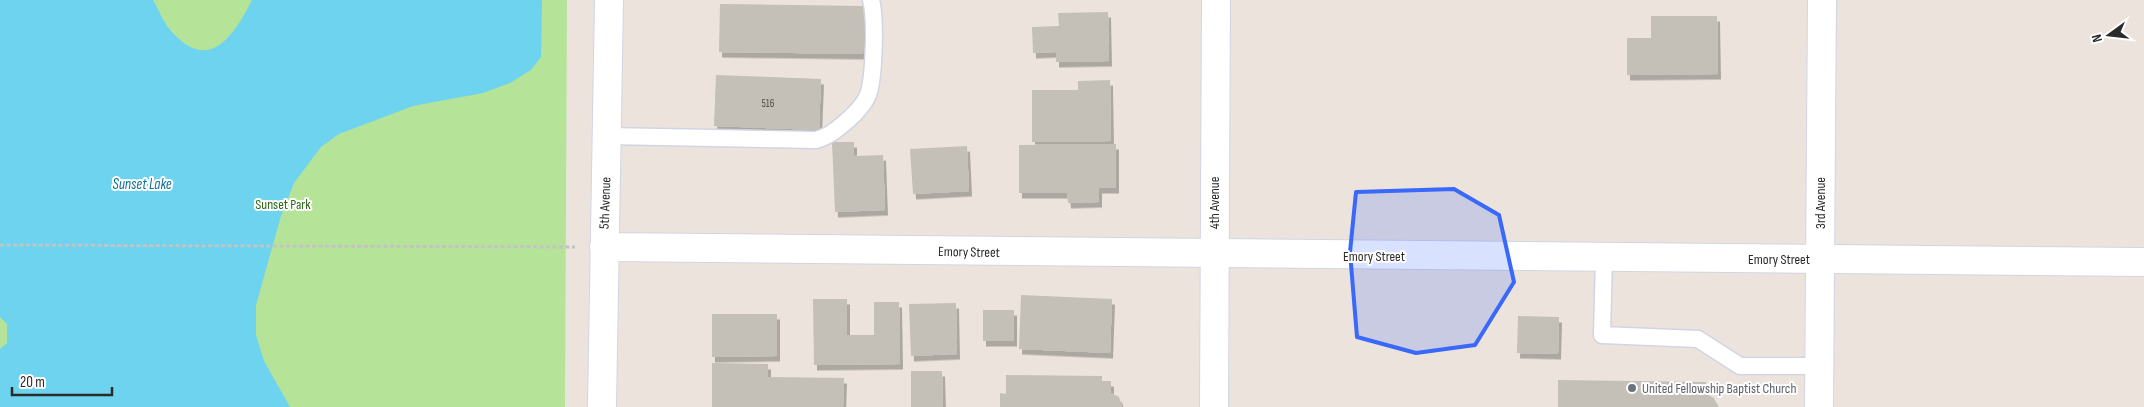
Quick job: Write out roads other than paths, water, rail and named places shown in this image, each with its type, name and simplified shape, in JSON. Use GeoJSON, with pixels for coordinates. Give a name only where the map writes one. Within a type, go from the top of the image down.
{"type":"FeatureCollection","features":[{"type":"Feature","properties":{"kind":"street","name":"5th Avenue"},"geometry":{"type":"LineString","coordinates":[[602,407],[609,0]]}},
{"type":"Feature","properties":{"kind":"street","name":"4th Avenue"},"geometry":{"type":"LineString","coordinates":[[1214,407],[1216,0]]}},
{"type":"Feature","properties":{"kind":"street","name":"3rd Avenue"},"geometry":{"type":"LineString","coordinates":[[1819,407],[1822,0]]}},
{"type":"Feature","properties":{"kind":"street","name":"Emory Street"},"geometry":{"type":"LineString","coordinates":[[604,247],[1214,255],[2144,262]]}},
{"type":"Feature","properties":{"kind":"lane"},"geometry":{"type":"LineString","coordinates":[[608,136],[824,138],[838,128],[865,100],[868,93],[872,53],[871,0]]}},
{"type":"Feature","properties":{"kind":"lane"},"geometry":{"type":"LineString","coordinates":[[1604,258],[1602,335],[1698,339],[1740,366],[1819,366]]}},
{"type":"Feature","properties":{"kind":"water","name":"Sunset Lake"},"geometry":{"type":"Polygon","coordinates":[[[0,0],[153,0],[168,27],[185,44],[197,50],[208,50],[219,46],[237,27],[252,0],[542,0],[541,57],[531,70],[510,83],[483,93],[413,106],[339,134],[321,147],[294,183],[281,216],[256,305],[256,335],[264,361],[290,407],[0,407],[0,349],[7,343],[7,324],[0,317],[0,0]]]}},
{"type":"Feature","properties":{"kind":"place","name":"United Fellowship Baptist Church"},"geometry":{"type":"Point","coordinates":[1632,388]}},
{"type":"Feature","properties":{"kind":"park label","name":"Sunset Park"},"geometry":{"type":"Point","coordinates":[283,204]}}]}
